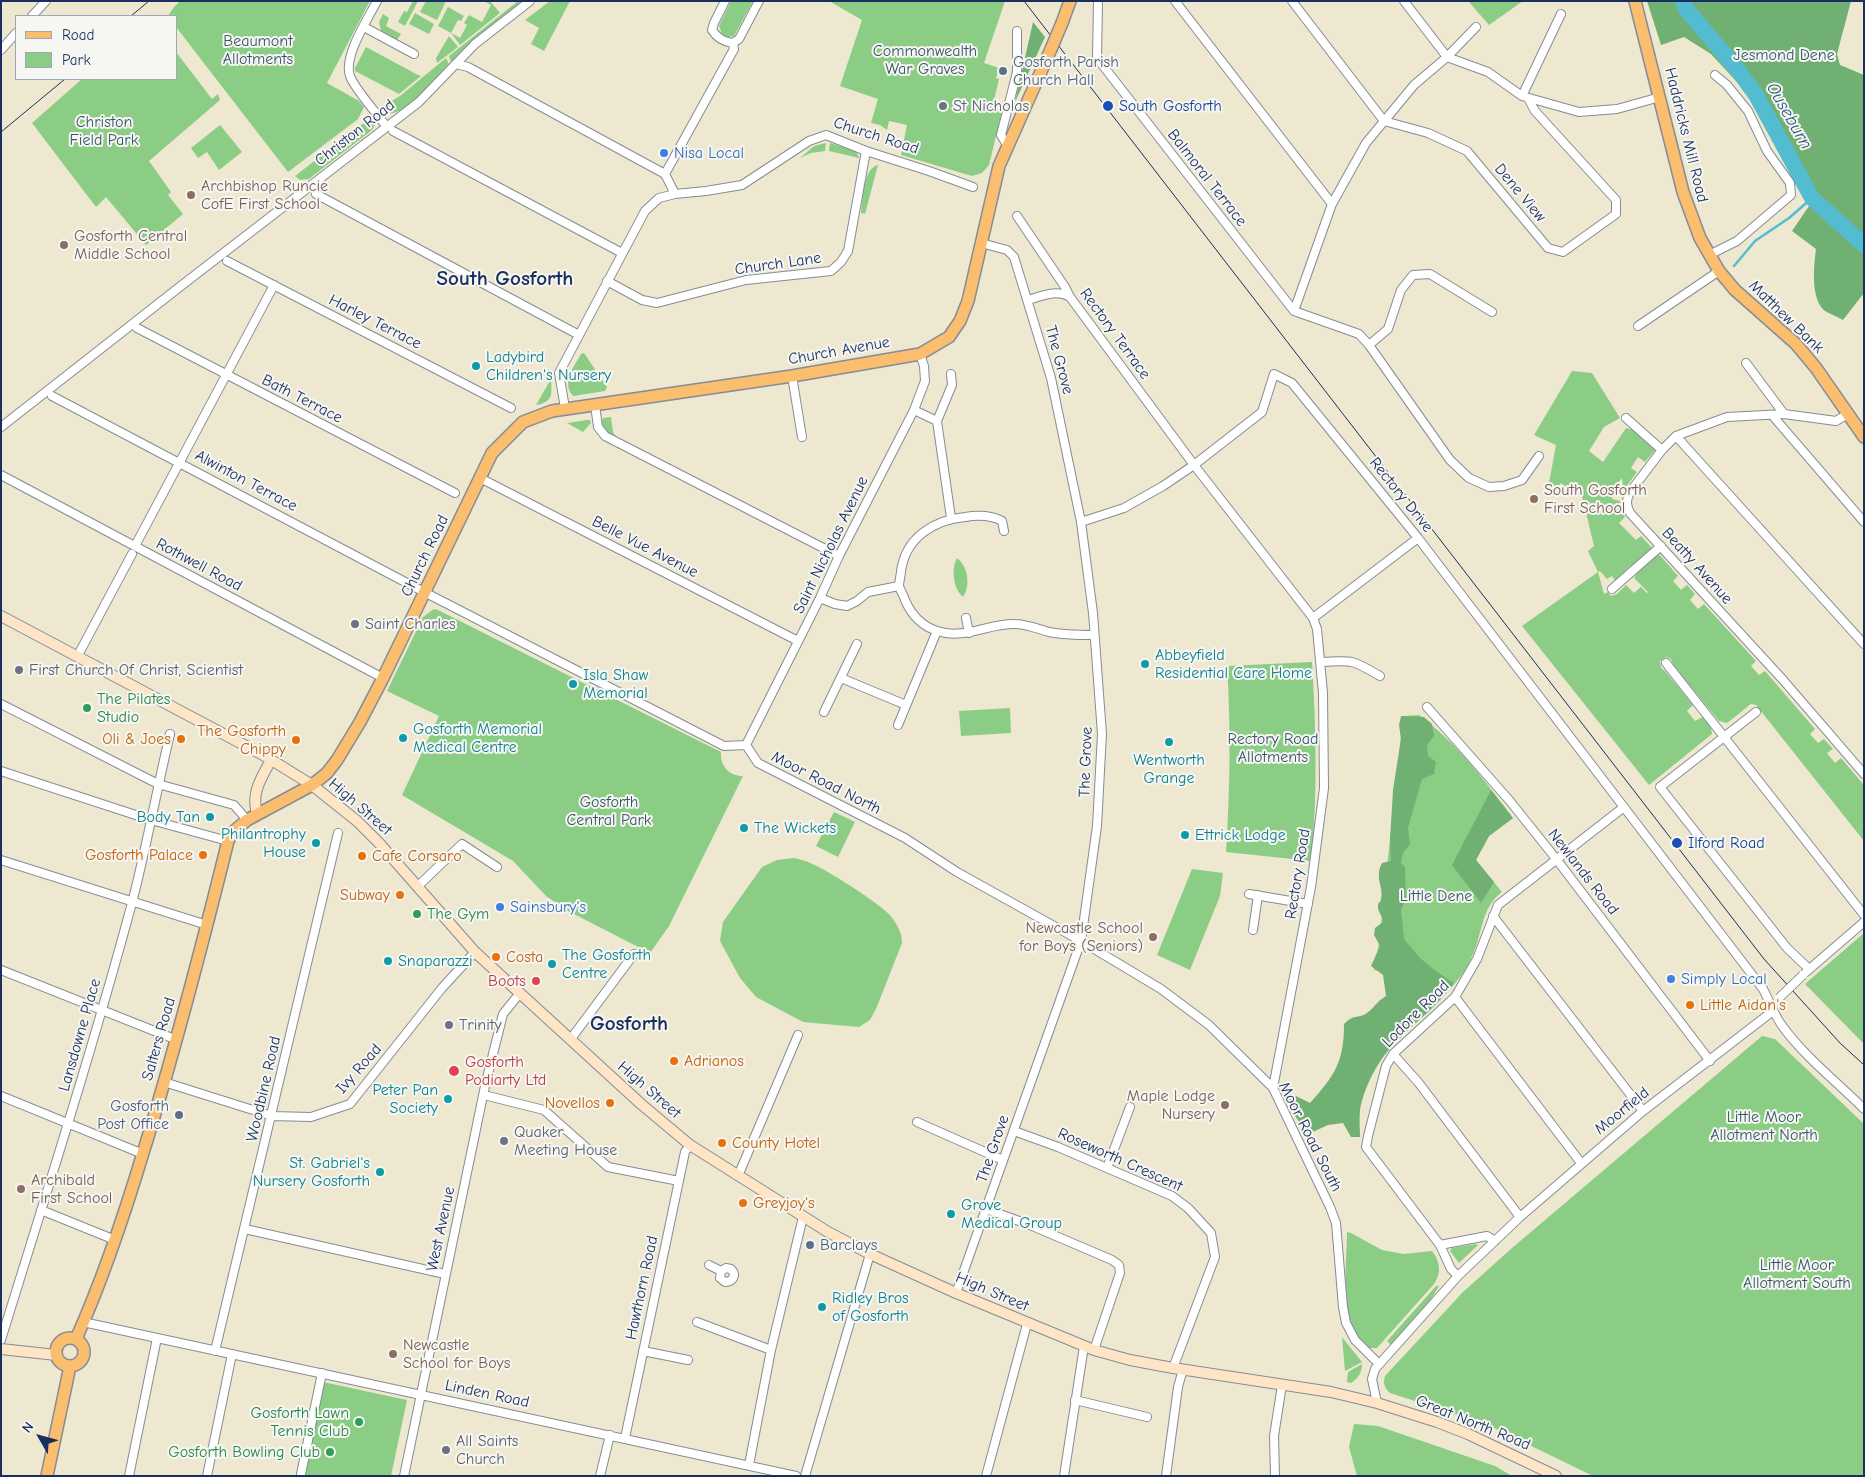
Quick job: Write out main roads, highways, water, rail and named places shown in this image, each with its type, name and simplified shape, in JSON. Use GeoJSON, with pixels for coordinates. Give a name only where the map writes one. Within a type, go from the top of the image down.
{"type":"FeatureCollection","features":[{"type":"Feature","properties":{"kind":"main road","name":"Church Avenue"},"geometry":{"type":"LineString","coordinates":[[552,411],[792,376],[920,354],[949,337],[960,320],[968,301],[999,166],[1062,24],[1070,1]]}},
{"type":"Feature","properties":{"kind":"main road","name":"Haddricks Mill Road"},"geometry":{"type":"LineString","coordinates":[[1635,1],[1689,212],[1719,272]]}},
{"type":"Feature","properties":{"kind":"main road","name":"Matthew Bank"},"geometry":{"type":"LineString","coordinates":[[1719,272],[1735,290],[1796,344],[1816,368],[1864,436]]}},
{"type":"Feature","properties":{"kind":"main road","name":"Church Road"},"geometry":{"type":"LineString","coordinates":[[312,785],[327,773],[338,760],[360,722],[426,593],[492,453],[523,422],[552,411]]}},
{"type":"Feature","properties":{"kind":"main road","name":"High Street"},"geometry":{"type":"LineString","coordinates":[[1,616],[271,760],[312,785],[357,821],[403,868],[475,952],[570,1040],[690,1145],[802,1217],[870,1254],[1027,1324],[1094,1350],[1130,1360],[1178,1369],[1336,1393],[1377,1402]]}},
{"type":"Feature","properties":{"kind":"main road"},"geometry":{"type":"LineString","coordinates":[[252,817],[255,806],[255,791],[271,760]]}},
{"type":"Feature","properties":{"kind":"main road","name":"Salters Road"},"geometry":{"type":"LineString","coordinates":[[76,1339],[115,1240],[143,1154],[177,1040],[228,841],[233,832],[252,817],[312,785]]}},
{"type":"Feature","properties":{"kind":"main road"},"geometry":{"type":"LineString","coordinates":[[68,1338],[76,1339],[83,1346],[84,1356],[80,1362],[70,1366],[60,1362],[56,1356],[60,1342],[68,1338]]}},
{"type":"Feature","properties":{"kind":"main road"},"geometry":{"type":"LineString","coordinates":[[1,1349],[56,1356]]}},
{"type":"Feature","properties":{"kind":"main road"},"geometry":{"type":"LineString","coordinates":[[47,1476],[70,1366]]}},
{"type":"Feature","properties":{"kind":"main road","name":"Great North Road"},"geometry":{"type":"LineString","coordinates":[[1377,1402],[1468,1434],[1556,1476]]}},
{"type":"Feature","properties":{"kind":"waterway","name":"Ouseburn"},"geometry":{"type":"LineString","coordinates":[[1683,1],[1686,9],[1737,69],[1756,95],[1812,198],[1864,245]]}},
{"type":"Feature","properties":{"kind":"waterway"},"geometry":{"type":"LineString","coordinates":[[1734,266],[1755,241],[1789,218],[1812,198]]}},
{"type":"Feature","properties":{"kind":"tram line"},"geometry":{"type":"LineString","coordinates":[[132,15],[149,1]]}},
{"type":"Feature","properties":{"kind":"tram line"},"geometry":{"type":"LineString","coordinates":[[1024,1],[1764,959],[1840,1043],[1864,1065]]}},
{"type":"Feature","properties":{"kind":"tram line"},"geometry":{"type":"LineString","coordinates":[[1,132],[64,80]]}},
{"type":"Feature","properties":{"kind":"place","name":"Gosforth Parish Church Hall"},"geometry":{"type":"Point","coordinates":[1003,71]}},
{"type":"Feature","properties":{"kind":"place","name":"St Nicholas"},"geometry":{"type":"Point","coordinates":[943,106]}},
{"type":"Feature","properties":{"kind":"place","name":"South Gosforth"},"geometry":{"type":"Point","coordinates":[1108,106]}},
{"type":"Feature","properties":{"kind":"place","name":"Nisa Local"},"geometry":{"type":"Point","coordinates":[664,153]}},
{"type":"Feature","properties":{"kind":"place","name":"Archbishop Runcie CofE First School"},"geometry":{"type":"Point","coordinates":[191,195]}},
{"type":"Feature","properties":{"kind":"place","name":"Gosforth Central Middle School"},"geometry":{"type":"Point","coordinates":[64,245]}},
{"type":"Feature","properties":{"kind":"place","name":"Ladybird Children's Nursery"},"geometry":{"type":"Point","coordinates":[476,366]}},
{"type":"Feature","properties":{"kind":"place","name":"South Gosforth First School"},"geometry":{"type":"Point","coordinates":[1534,499]}},
{"type":"Feature","properties":{"kind":"place","name":"Saint Charles"},"geometry":{"type":"Point","coordinates":[355,624]}},
{"type":"Feature","properties":{"kind":"place","name":"Abbeyfield Residential Care Home"},"geometry":{"type":"Point","coordinates":[1145,664]}},
{"type":"Feature","properties":{"kind":"place","name":"First Church Of Christ, Scientist"},"geometry":{"type":"Point","coordinates":[19,670]}},
{"type":"Feature","properties":{"kind":"place","name":"Isla Shaw Memorial"},"geometry":{"type":"Point","coordinates":[573,684]}},
{"type":"Feature","properties":{"kind":"place","name":"The Pilates Studio"},"geometry":{"type":"Point","coordinates":[87,708]}},
{"type":"Feature","properties":{"kind":"place","name":"Gosforth Memorial Medical Centre"},"geometry":{"type":"Point","coordinates":[403,738]}},
{"type":"Feature","properties":{"kind":"place","name":"Oli & Joes"},"geometry":{"type":"Point","coordinates":[181,739]}},
{"type":"Feature","properties":{"kind":"place","name":"The Gosforth Chippy"},"geometry":{"type":"Point","coordinates":[296,740]}},
{"type":"Feature","properties":{"kind":"place","name":"Wentworth Grange"},"geometry":{"type":"Point","coordinates":[1169,742]}},
{"type":"Feature","properties":{"kind":"place","name":"Body Tan"},"geometry":{"type":"Point","coordinates":[210,817]}},
{"type":"Feature","properties":{"kind":"place","name":"The Wickets"},"geometry":{"type":"Point","coordinates":[744,828]}},
{"type":"Feature","properties":{"kind":"place","name":"Ettrick Lodge"},"geometry":{"type":"Point","coordinates":[1185,835]}},
{"type":"Feature","properties":{"kind":"place","name":"Philantrophy House"},"geometry":{"type":"Point","coordinates":[316,843]}},
{"type":"Feature","properties":{"kind":"place","name":"Ilford Road"},"geometry":{"type":"Point","coordinates":[1677,843]}},
{"type":"Feature","properties":{"kind":"place","name":"Gosforth Palace"},"geometry":{"type":"Point","coordinates":[203,855]}},
{"type":"Feature","properties":{"kind":"place","name":"Cafe Corsaro"},"geometry":{"type":"Point","coordinates":[362,856]}},
{"type":"Feature","properties":{"kind":"place","name":"Subway"},"geometry":{"type":"Point","coordinates":[400,895]}},
{"type":"Feature","properties":{"kind":"place","name":"Sainsbury's"},"geometry":{"type":"Point","coordinates":[500,907]}},
{"type":"Feature","properties":{"kind":"place","name":"The Gym"},"geometry":{"type":"Point","coordinates":[417,914]}},
{"type":"Feature","properties":{"kind":"place","name":"Newcastle School for Boys (Seniors)"},"geometry":{"type":"Point","coordinates":[1153,937]}},
{"type":"Feature","properties":{"kind":"place","name":"Costa"},"geometry":{"type":"Point","coordinates":[496,957]}},
{"type":"Feature","properties":{"kind":"place","name":"Snaparazzi"},"geometry":{"type":"Point","coordinates":[388,961]}},
{"type":"Feature","properties":{"kind":"place","name":"The Gosforth Centre"},"geometry":{"type":"Point","coordinates":[552,964]}},
{"type":"Feature","properties":{"kind":"place","name":"Simply Local"},"geometry":{"type":"Point","coordinates":[1671,979]}},
{"type":"Feature","properties":{"kind":"place","name":"Boots"},"geometry":{"type":"Point","coordinates":[536,981]}},
{"type":"Feature","properties":{"kind":"place","name":"Little Aidan's"},"geometry":{"type":"Point","coordinates":[1690,1005]}},
{"type":"Feature","properties":{"kind":"place","name":"Trinity"},"geometry":{"type":"Point","coordinates":[449,1025]}},
{"type":"Feature","properties":{"kind":"place","name":"Adrianos"},"geometry":{"type":"Point","coordinates":[674,1061]}},
{"type":"Feature","properties":{"kind":"place","name":"Gosforth Podiarty Ltd"},"geometry":{"type":"Point","coordinates":[454,1071]}},
{"type":"Feature","properties":{"kind":"place","name":"Peter Pan Society"},"geometry":{"type":"Point","coordinates":[448,1099]}},
{"type":"Feature","properties":{"kind":"place","name":"Novellos"},"geometry":{"type":"Point","coordinates":[610,1103]}},
{"type":"Feature","properties":{"kind":"place","name":"Maple Lodge Nursery"},"geometry":{"type":"Point","coordinates":[1225,1105]}},
{"type":"Feature","properties":{"kind":"place","name":"Gosforth Post Office"},"geometry":{"type":"Point","coordinates":[179,1115]}},
{"type":"Feature","properties":{"kind":"place","name":"Quaker Meeting House"},"geometry":{"type":"Point","coordinates":[504,1141]}},
{"type":"Feature","properties":{"kind":"place","name":"County Hotel"},"geometry":{"type":"Point","coordinates":[722,1143]}},
{"type":"Feature","properties":{"kind":"place","name":"St. Gabriel's Nursery Gosforth"},"geometry":{"type":"Point","coordinates":[380,1172]}},
{"type":"Feature","properties":{"kind":"place","name":"Archibald First School"},"geometry":{"type":"Point","coordinates":[21,1189]}},
{"type":"Feature","properties":{"kind":"place","name":"Greyjoy's"},"geometry":{"type":"Point","coordinates":[743,1203]}},
{"type":"Feature","properties":{"kind":"place","name":"Grove Medical Group"},"geometry":{"type":"Point","coordinates":[951,1214]}},
{"type":"Feature","properties":{"kind":"place","name":"Barclays"},"geometry":{"type":"Point","coordinates":[810,1245]}},
{"type":"Feature","properties":{"kind":"place","name":"Ridley Bros of Gosforth"},"geometry":{"type":"Point","coordinates":[822,1307]}},
{"type":"Feature","properties":{"kind":"place","name":"Newcastle School for Boys"},"geometry":{"type":"Point","coordinates":[393,1354]}},
{"type":"Feature","properties":{"kind":"place","name":"Gosforth Lawn Tennis Club"},"geometry":{"type":"Point","coordinates":[359,1422]}},
{"type":"Feature","properties":{"kind":"place","name":"All Saints Church"},"geometry":{"type":"Point","coordinates":[446,1450]}},
{"type":"Feature","properties":{"kind":"place","name":"Gosforth Bowling Club"},"geometry":{"type":"Point","coordinates":[330,1452]}},
{"type":"Feature","properties":{"kind":"district","name":"South Gosforth"},"geometry":{"type":"Point","coordinates":[505,279]}},
{"type":"Feature","properties":{"kind":"district","name":"Gosforth"},"geometry":{"type":"Point","coordinates":[629,1024]}},
{"type":"Feature","properties":{"kind":"park label","name":"Beaumont Allotments"},"geometry":{"type":"Point","coordinates":[258,50]}},
{"type":"Feature","properties":{"kind":"park label","name":"Jesmond Dene"},"geometry":{"type":"Point","coordinates":[1784,55]}},
{"type":"Feature","properties":{"kind":"park label","name":"Commonwealth War Graves"},"geometry":{"type":"Point","coordinates":[925,60]}},
{"type":"Feature","properties":{"kind":"park label","name":"Christon Field Park"},"geometry":{"type":"Point","coordinates":[104,131]}},
{"type":"Feature","properties":{"kind":"park label","name":"Rectory Road Allotments"},"geometry":{"type":"Point","coordinates":[1273,748]}},
{"type":"Feature","properties":{"kind":"park label","name":"Gosforth Central Park"},"geometry":{"type":"Point","coordinates":[609,811]}},
{"type":"Feature","properties":{"kind":"park label","name":"Little Dene"},"geometry":{"type":"Point","coordinates":[1436,896]}},
{"type":"Feature","properties":{"kind":"park label","name":"Little Moor Allotment North"},"geometry":{"type":"Point","coordinates":[1764,1126]}},
{"type":"Feature","properties":{"kind":"park label","name":"Little Moor Allotment South"},"geometry":{"type":"Point","coordinates":[1797,1274]}}]}
